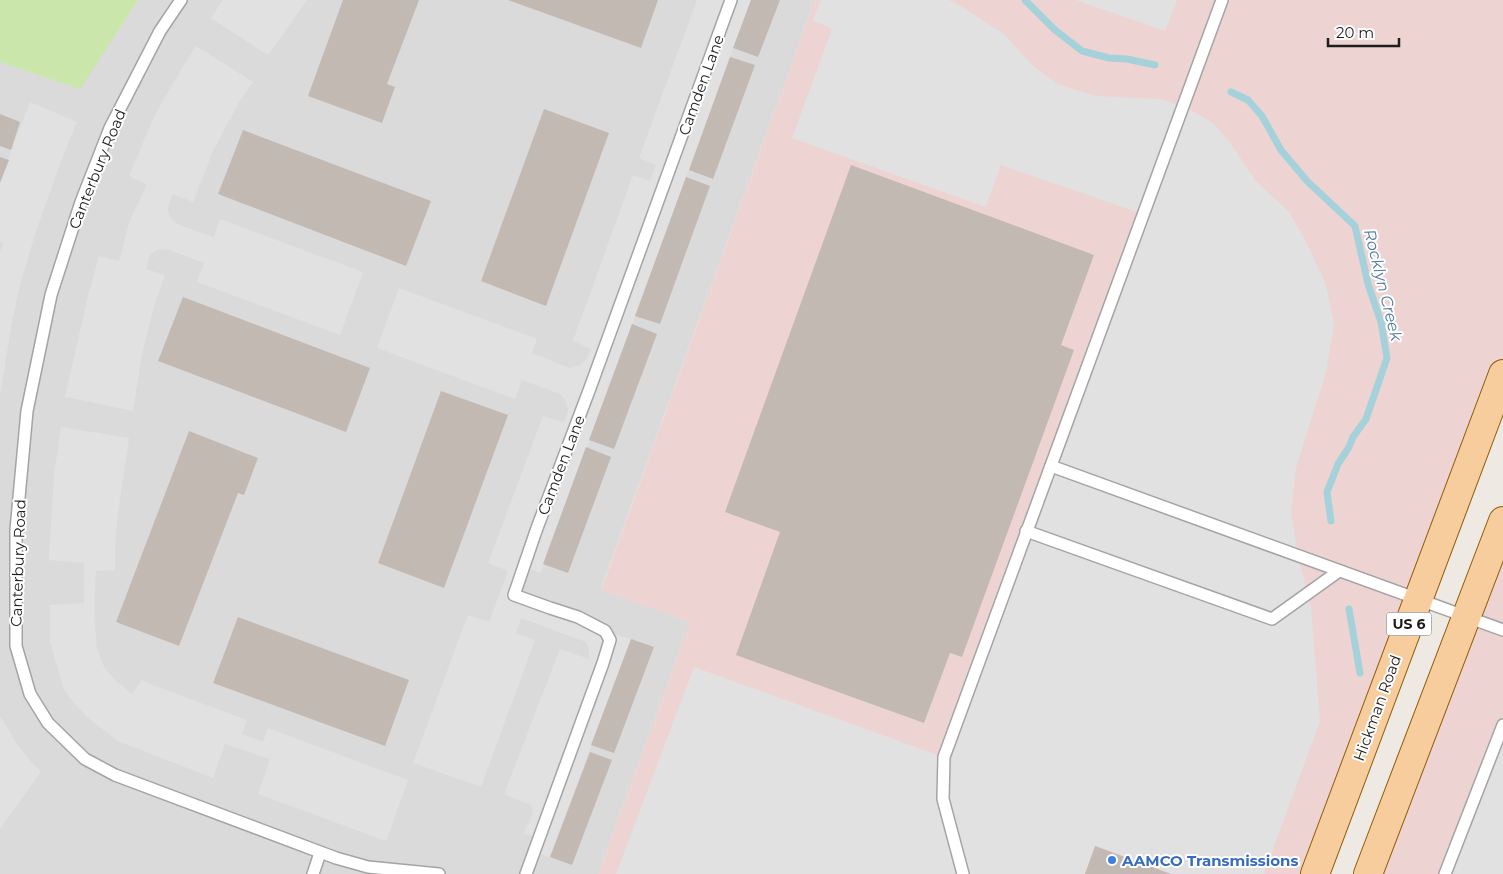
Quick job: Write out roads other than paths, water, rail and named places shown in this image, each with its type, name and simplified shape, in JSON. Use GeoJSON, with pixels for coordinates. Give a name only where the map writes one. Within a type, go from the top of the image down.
{"type":"FeatureCollection","features":[{"type":"Feature","properties":{"kind":"main road","name":"Hickman Road"},"geometry":{"type":"LineString","coordinates":[[1316,874],[1503,374]]}},
{"type":"Feature","properties":{"kind":"main road"},"geometry":{"type":"LineString","coordinates":[[1368,874],[1503,521]]}},
{"type":"Feature","properties":{"kind":"lane","name":"Canterbury Road"},"geometry":{"type":"LineString","coordinates":[[181,0],[160,31],[110,128],[81,202],[51,295],[27,411],[16,530],[16,646],[30,694],[48,723],[85,759],[115,775],[320,853],[368,867],[439,874]]}},
{"type":"Feature","properties":{"kind":"lane","name":"Camden Lane"},"geometry":{"type":"LineString","coordinates":[[526,874],[604,663],[610,640],[604,631],[578,616],[514,595],[732,0]]}},
{"type":"Feature","properties":{"kind":"lane"},"geometry":{"type":"LineString","coordinates":[[963,874],[943,799],[944,757],[1222,0]]}},
{"type":"Feature","properties":{"kind":"lane"},"geometry":{"type":"LineString","coordinates":[[1050,466],[1503,630]]}},
{"type":"Feature","properties":{"kind":"lane"},"geometry":{"type":"LineString","coordinates":[[1026,531],[1272,619],[1340,571]]}},
{"type":"Feature","properties":{"kind":"lane"},"geometry":{"type":"LineString","coordinates":[[1445,874],[1503,725]]}},
{"type":"Feature","properties":{"kind":"lane"},"geometry":{"type":"LineString","coordinates":[[313,874],[320,853]]}},
{"type":"Feature","properties":{"kind":"waterway","name":"Rocklyn Creek"},"geometry":{"type":"LineString","coordinates":[[1025,0],[1055,30],[1082,51],[1109,58],[1127,59],[1155,65]]}},
{"type":"Feature","properties":{"kind":"waterway","name":"Rocklyn Creek"},"geometry":{"type":"LineString","coordinates":[[1231,92],[1248,100],[1262,116],[1281,150],[1307,181],[1355,226],[1368,284],[1381,322],[1387,358],[1366,419],[1353,437],[1338,464],[1327,492],[1331,521]]}},
{"type":"Feature","properties":{"kind":"waterway","name":"Rocklyn Creek"},"geometry":{"type":"LineString","coordinates":[[1349,609],[1360,673]]}},
{"type":"Feature","properties":{"kind":"place","name":"AAMCO Transmissions"},"geometry":{"type":"Point","coordinates":[1112,860]}}]}
